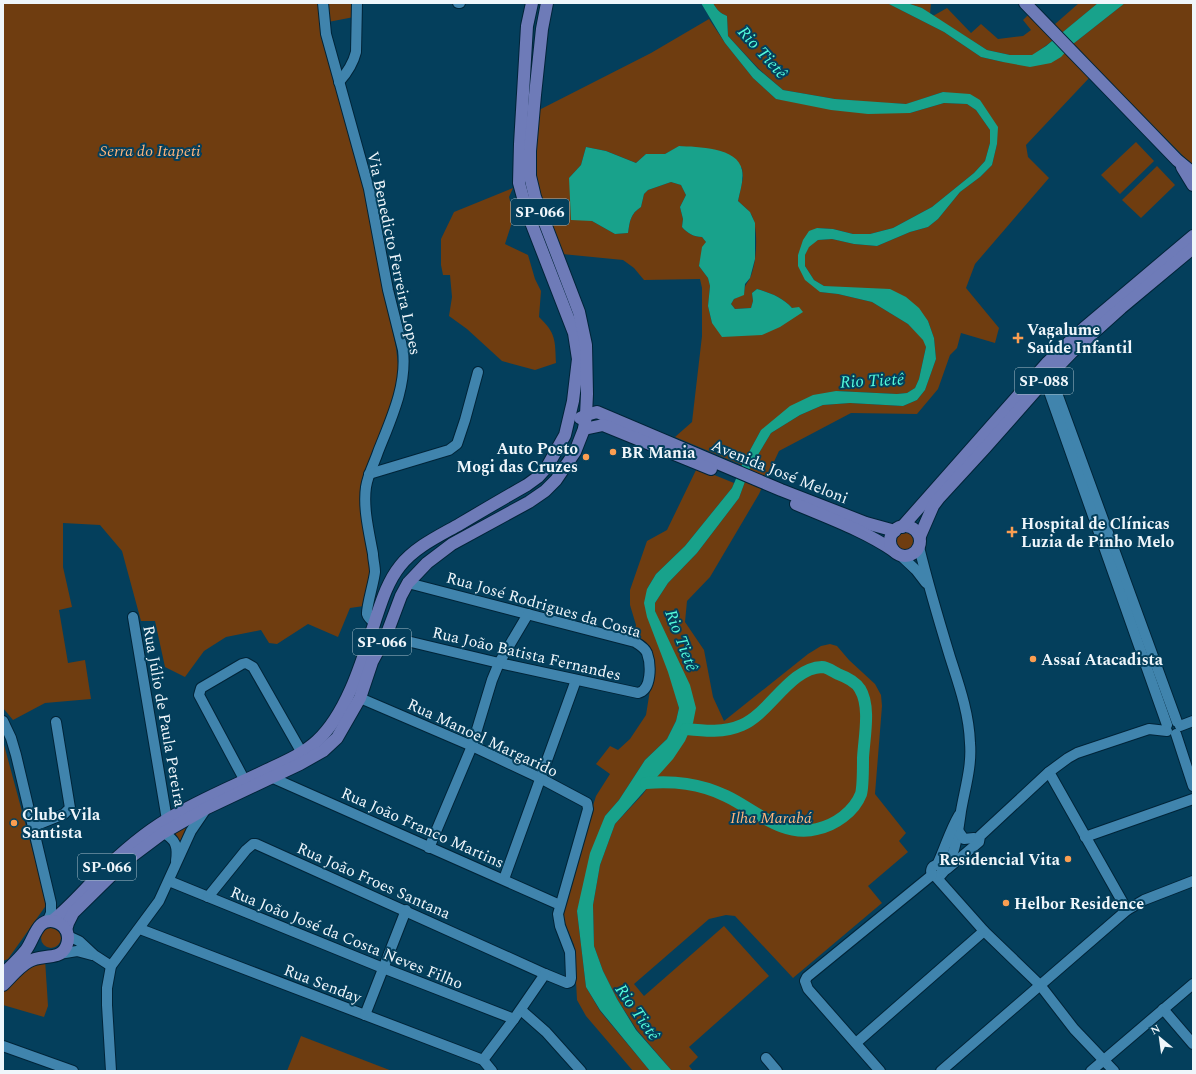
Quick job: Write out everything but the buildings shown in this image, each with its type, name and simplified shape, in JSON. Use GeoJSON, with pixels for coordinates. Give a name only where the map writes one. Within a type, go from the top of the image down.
{"type":"FeatureCollection","features":[{"type":"Feature","properties":{"kind":"main road","name":"SP-066"},"geometry":{"type":"LineString","coordinates":[[33,937],[38,927],[49,922],[67,909],[99,874],[153,829],[210,796],[245,781],[302,753],[317,741],[337,715],[352,684],[385,593],[393,576],[406,559],[422,546],[527,485],[538,477],[554,456],[565,435],[573,401],[578,359],[574,333],[527,212],[519,184],[527,26],[532,3]]}},
{"type":"Feature","properties":{"kind":"main road","name":"SP-066"},"geometry":{"type":"LineString","coordinates":[[54,955],[67,946],[68,923],[73,914],[127,860],[163,833],[207,808],[273,778],[323,750],[337,738],[360,698],[372,662],[386,636],[401,596],[408,582],[427,563],[452,544],[529,502],[544,491],[556,480],[569,462],[579,444],[584,429],[586,415],[587,359],[583,329],[579,312],[534,197],[531,184],[530,162],[535,95],[546,3]]}},
{"type":"Feature","properties":{"kind":"main road"},"geometry":{"type":"LineString","coordinates":[[1025,3],[1177,160],[1193,173]]}},
{"type":"Feature","properties":{"kind":"main road"},"geometry":{"type":"LineString","coordinates":[[1177,160],[1193,185]]}},
{"type":"Feature","properties":{"kind":"main road","name":"SP-088"},"geometry":{"type":"LineString","coordinates":[[898,529],[1058,352],[1084,328],[1193,236]]}},
{"type":"Feature","properties":{"kind":"main road","name":"SP-088"},"geometry":{"type":"LineString","coordinates":[[919,541],[933,506],[939,498],[1048,377],[1087,338],[1193,248]]}},
{"type":"Feature","properties":{"kind":"main road","name":"Avenida José Meloni"},"geometry":{"type":"LineString","coordinates":[[586,415],[597,412],[778,493],[879,541],[896,553]]}},
{"type":"Feature","properties":{"kind":"main road"},"geometry":{"type":"LineString","coordinates":[[567,426],[586,415]]}},
{"type":"Feature","properties":{"kind":"main road","name":"Avenida José Meloni"},"geometry":{"type":"LineString","coordinates":[[584,429],[603,425],[723,469]]}},
{"type":"Feature","properties":{"kind":"main road","name":"Avenida José Meloni"},"geometry":{"type":"LineString","coordinates":[[778,493],[866,523],[898,529]]}},
{"type":"Feature","properties":{"kind":"main road"},"geometry":{"type":"LineString","coordinates":[[906,526],[914,529],[919,541],[913,554],[903,556],[896,553],[892,548],[891,539],[898,529],[906,526]]}},
{"type":"Feature","properties":{"kind":"main road"},"geometry":{"type":"LineString","coordinates":[[49,922],[60,924],[67,933]]}},
{"type":"Feature","properties":{"kind":"main road"},"geometry":{"type":"LineString","coordinates":[[33,937],[35,947],[43,954],[54,955]]}},
{"type":"Feature","properties":{"kind":"main road"},"geometry":{"type":"LineString","coordinates":[[3,974],[27,949],[33,937]]}},
{"type":"Feature","properties":{"kind":"main road"},"geometry":{"type":"LineString","coordinates":[[3,985],[26,962],[40,957],[54,955]]}},
{"type":"Feature","properties":{"kind":"street","name":"Via Benedicto Ferreira Lopes"},"geometry":{"type":"LineString","coordinates":[[323,3],[326,34],[369,189],[388,290],[404,358],[401,392],[369,474],[366,489],[365,503],[375,570],[373,589],[367,611],[369,618],[375,623]]}},
{"type":"Feature","properties":{"kind":"street"},"geometry":{"type":"LineString","coordinates":[[339,82],[346,75],[354,60],[356,52],[357,3]]}},
{"type":"Feature","properties":{"kind":"street"},"geometry":{"type":"LineString","coordinates":[[369,474],[449,450],[457,444],[466,420],[478,372]]}},
{"type":"Feature","properties":{"kind":"street"},"geometry":{"type":"LineString","coordinates":[[1048,377],[1193,786]]}},
{"type":"Feature","properties":{"kind":"street","name":"Avenida José Meloni"},"geometry":{"type":"LineString","coordinates":[[919,541],[929,586],[964,704],[970,730],[969,775],[961,812]]}},
{"type":"Feature","properties":{"kind":"street","name":"Avenida José Meloni"},"geometry":{"type":"LineString","coordinates":[[896,553],[916,570],[929,586]]}},
{"type":"Feature","properties":{"kind":"street","name":"Rua José Rodrigues da Costa"},"geometry":{"type":"LineString","coordinates":[[408,582],[635,642],[647,653],[649,665],[646,687],[642,692],[638,693]]}},
{"type":"Feature","properties":{"kind":"street"},"geometry":{"type":"LineString","coordinates":[[429,848],[472,746],[492,680],[528,614]]}},
{"type":"Feature","properties":{"kind":"street","name":"Rua Júlio de Paula Pereira"},"geometry":{"type":"LineString","coordinates":[[133,617],[167,820]]}},
{"type":"Feature","properties":{"kind":"street","name":"Rua João Batista Fernandes"},"geometry":{"type":"LineString","coordinates":[[386,636],[638,693]]}},
{"type":"Feature","properties":{"kind":"street"},"geometry":{"type":"LineString","coordinates":[[245,781],[199,695],[201,688],[242,664],[246,663],[253,667],[302,753]]}},
{"type":"Feature","properties":{"kind":"street"},"geometry":{"type":"LineString","coordinates":[[504,879],[576,680]]}},
{"type":"Feature","properties":{"kind":"street","name":"Rua Manoel Margarido"},"geometry":{"type":"LineString","coordinates":[[360,698],[472,746],[540,778],[588,805],[560,905]]}},
{"type":"Feature","properties":{"kind":"street"},"geometry":{"type":"LineString","coordinates":[[3,721],[12,738],[34,826],[51,903],[49,922]]}},
{"type":"Feature","properties":{"kind":"street"},"geometry":{"type":"LineString","coordinates":[[948,851],[960,849],[977,837],[1049,772],[1077,753],[1149,729],[1173,727],[1193,721]]}},
{"type":"Feature","properties":{"kind":"street"},"geometry":{"type":"LineString","coordinates":[[34,826],[64,814],[70,808],[56,722]]}},
{"type":"Feature","properties":{"kind":"street"},"geometry":{"type":"LineString","coordinates":[[1049,772],[1127,910]]}},
{"type":"Feature","properties":{"kind":"street","name":"Rua João Franco Martins"},"geometry":{"type":"LineString","coordinates":[[273,778],[560,905]]}},
{"type":"Feature","properties":{"kind":"street"},"geometry":{"type":"LineString","coordinates":[[1085,836],[1193,799]]}},
{"type":"Feature","properties":{"kind":"street"},"geometry":{"type":"LineString","coordinates":[[111,1071],[107,988],[111,966],[140,929],[159,901],[193,827],[207,808]]}},
{"type":"Feature","properties":{"kind":"street"},"geometry":{"type":"LineString","coordinates":[[948,851],[959,832],[961,812]]}},
{"type":"Feature","properties":{"kind":"street"},"geometry":{"type":"LineString","coordinates":[[938,873],[949,863],[948,851],[954,824],[961,812]]}},
{"type":"Feature","properties":{"kind":"street"},"geometry":{"type":"LineString","coordinates":[[959,832],[964,839],[977,837]]}},
{"type":"Feature","properties":{"kind":"street"},"geometry":{"type":"LineString","coordinates":[[163,833],[173,839],[176,844],[176,865]]}},
{"type":"Feature","properties":{"kind":"street"},"geometry":{"type":"LineString","coordinates":[[880,1071],[808,989],[805,981],[807,977],[979,842],[977,837]]}},
{"type":"Feature","properties":{"kind":"street","name":"Rua João Froes Santana"},"geometry":{"type":"LineString","coordinates":[[208,897],[246,850],[254,844],[406,910],[567,983],[570,982],[572,978],[570,952],[558,920],[560,905]]}},
{"type":"Feature","properties":{"kind":"street"},"geometry":{"type":"LineString","coordinates":[[938,873],[950,891],[984,931],[1040,985],[1074,1029],[1114,1071]]}},
{"type":"Feature","properties":{"kind":"street","name":"Rua João José da Costa Neves Filho"},"geometry":{"type":"LineString","coordinates":[[169,881],[383,968],[514,1019]]}},
{"type":"Feature","properties":{"kind":"street"},"geometry":{"type":"LineString","coordinates":[[941,1071],[1127,910],[1144,900],[1193,881]]}},
{"type":"Feature","properties":{"kind":"street"},"geometry":{"type":"LineString","coordinates":[[365,1015],[406,910]]}},
{"type":"Feature","properties":{"kind":"street","name":"Rua Senday"},"geometry":{"type":"LineString","coordinates":[[140,929],[482,1060],[492,1071]]}},
{"type":"Feature","properties":{"kind":"street"},"geometry":{"type":"LineString","coordinates":[[856,1043],[984,931]]}},
{"type":"Feature","properties":{"kind":"street"},"geometry":{"type":"LineString","coordinates":[[67,933],[94,955],[111,966]]}},
{"type":"Feature","properties":{"kind":"street"},"geometry":{"type":"LineString","coordinates":[[54,955],[76,951],[94,955]]}},
{"type":"Feature","properties":{"kind":"street"},"geometry":{"type":"LineString","coordinates":[[482,1060],[521,1010],[545,974]]}},
{"type":"Feature","properties":{"kind":"street"},"geometry":{"type":"LineString","coordinates":[[1091,1071],[1193,984]]}},
{"type":"Feature","properties":{"kind":"street"},"geometry":{"type":"LineString","coordinates":[[1163,1009],[1193,1044]]}},
{"type":"Feature","properties":{"kind":"street"},"geometry":{"type":"LineString","coordinates":[[521,1010],[546,1032],[580,1071]]}},
{"type":"Feature","properties":{"kind":"street"},"geometry":{"type":"LineString","coordinates":[[3,1046],[73,1071]]}},
{"type":"Feature","properties":{"kind":"street"},"geometry":{"type":"LineString","coordinates":[[766,1058],[777,1071]]}},
{"type":"Feature","properties":{"kind":"green space","name":"Serra do Itapeti"},"geometry":{"type":"Polygon","coordinates":[[[3,3],[355,3],[354,17],[323,23],[365,190],[396,348],[400,381],[364,478],[373,575],[364,606],[350,608],[338,637],[308,624],[277,644],[269,643],[261,630],[226,637],[204,651],[185,677],[165,667],[155,621],[141,621],[122,551],[100,525],[63,523],[63,567],[72,607],[59,610],[68,663],[85,660],[91,699],[45,703],[13,720],[3,708],[3,3]]]}},
{"type":"Feature","properties":{"kind":"green space","name":"Ilha Marabá"},"geometry":{"type":"Polygon","coordinates":[[[713,3],[887,3],[944,32],[981,57],[1003,62],[1066,51],[1090,77],[1026,145],[1028,157],[1049,178],[975,264],[966,288],[999,328],[995,343],[961,333],[957,348],[950,355],[938,389],[917,414],[851,413],[779,451],[759,494],[710,577],[687,601],[685,622],[704,650],[713,697],[724,721],[808,654],[821,646],[830,644],[837,646],[849,660],[875,684],[881,695],[882,706],[875,794],[906,833],[899,841],[908,852],[868,886],[882,903],[793,978],[735,916],[726,915],[709,919],[634,984],[644,996],[724,926],[769,976],[689,1047],[698,1057],[689,1066],[693,1071],[672,1071],[637,1030],[617,999],[603,971],[594,946],[593,905],[600,865],[615,824],[643,794],[693,723],[655,611],[655,603],[668,583],[697,553],[739,498],[750,468],[771,433],[800,415],[823,405],[850,403],[903,406],[917,400],[925,390],[936,359],[934,338],[928,321],[837,288],[824,286],[814,280],[805,266],[805,255],[809,246],[818,240],[832,239],[854,244],[877,246],[910,232],[928,227],[938,219],[960,192],[980,177],[992,165],[997,144],[980,100],[943,92],[907,104],[867,102],[835,99],[783,90],[759,69],[728,36],[727,16],[722,14],[713,3]]]}},
{"type":"Feature","properties":{"kind":"green space"},"geometry":{"type":"Polygon","coordinates":[[[907,3],[931,3],[930,14],[922,8],[907,3]]]}},
{"type":"Feature","properties":{"kind":"green space"},"geometry":{"type":"Polygon","coordinates":[[[1079,3],[1098,3],[1062,33],[1054,25],[1079,3]]]}},
{"type":"Feature","properties":{"kind":"green space"},"geometry":{"type":"Polygon","coordinates":[[[1125,3],[1193,3],[1193,166],[1073,44],[1125,3]]]}},
{"type":"Feature","properties":{"kind":"green space"},"geometry":{"type":"Polygon","coordinates":[[[947,8],[971,33],[981,24],[998,39],[1023,36],[1031,30],[1023,20],[1029,14],[1055,39],[1033,55],[1010,55],[987,50],[933,16],[947,8]]]}},
{"type":"Feature","properties":{"kind":"green space"},"geometry":{"type":"Polygon","coordinates":[[[709,19],[725,43],[753,78],[776,99],[910,113],[944,103],[967,104],[976,110],[990,130],[990,143],[985,161],[974,173],[932,207],[893,228],[870,234],[853,234],[833,229],[817,228],[798,255],[820,292],[838,294],[872,302],[908,324],[924,340],[926,347],[919,379],[915,388],[907,393],[897,394],[836,391],[761,430],[742,465],[675,437],[692,422],[702,336],[702,288],[700,279],[644,280],[634,268],[623,260],[562,254],[541,201],[534,171],[539,110],[651,53],[709,19]],[[680,146],[665,154],[646,154],[636,163],[606,151],[586,147],[581,165],[569,178],[592,221],[615,234],[628,233],[631,218],[641,207],[644,194],[648,190],[671,182],[681,185],[686,195],[680,207],[683,219],[682,227],[691,234],[702,237],[706,242],[699,266],[708,278],[710,286],[708,306],[712,323],[792,308],[780,298],[757,289],[752,293],[753,301],[751,308],[735,309],[731,304],[734,299],[744,294],[745,286],[750,278],[756,255],[754,220],[750,212],[738,201],[743,178],[742,168],[680,146]]]}},
{"type":"Feature","properties":{"kind":"green space"},"geometry":{"type":"Polygon","coordinates":[[[1136,142],[1154,161],[1120,194],[1101,175],[1136,142]]]}},
{"type":"Feature","properties":{"kind":"green space"},"geometry":{"type":"Polygon","coordinates":[[[1157,166],[1175,185],[1141,218],[1122,200],[1157,166]]]}},
{"type":"Feature","properties":{"kind":"green space"},"geometry":{"type":"Polygon","coordinates":[[[513,188],[509,197],[514,216],[505,244],[528,255],[535,279],[541,291],[539,317],[549,328],[554,337],[555,343],[556,363],[535,370],[502,361],[467,329],[449,316],[452,297],[450,275],[443,275],[441,265],[441,239],[454,212],[513,188]]]}},
{"type":"Feature","properties":{"kind":"green space"},"geometry":{"type":"Polygon","coordinates":[[[697,468],[734,483],[732,488],[685,546],[656,574],[647,589],[679,708],[676,721],[667,739],[645,760],[619,800],[605,816],[577,911],[586,987],[600,1011],[650,1071],[633,1071],[586,1016],[577,1000],[574,945],[564,921],[563,902],[596,796],[610,774],[596,764],[610,746],[618,750],[630,739],[646,715],[653,671],[647,645],[643,640],[634,634],[636,625],[630,605],[630,590],[647,541],[667,530],[697,468]]]}},
{"type":"Feature","properties":{"kind":"green space"},"geometry":{"type":"Polygon","coordinates":[[[904,531],[911,534],[914,541],[911,548],[904,551],[897,548],[894,541],[897,534],[904,531]]]}},
{"type":"Feature","properties":{"kind":"green space","name":"Clube Vila Santista"},"geometry":{"type":"Polygon","coordinates":[[[3,741],[47,904],[8,959],[3,961],[3,741]]]}},
{"type":"Feature","properties":{"kind":"green space"},"geometry":{"type":"Polygon","coordinates":[[[195,819],[180,849],[179,840],[172,833],[195,819]]]}},
{"type":"Feature","properties":{"kind":"green space"},"geometry":{"type":"Polygon","coordinates":[[[51,928],[58,931],[61,938],[58,945],[51,948],[44,945],[41,938],[44,931],[51,928]]]}},
{"type":"Feature","properties":{"kind":"green space"},"geometry":{"type":"Polygon","coordinates":[[[45,959],[48,1006],[44,1017],[3,1005],[3,992],[28,966],[45,959]]]}},
{"type":"Feature","properties":{"kind":"green space"},"geometry":{"type":"Polygon","coordinates":[[[301,1036],[392,1071],[287,1071],[301,1036]]]}},
{"type":"Feature","properties":{"kind":"shaded area"},"geometry":{"type":"Polygon","coordinates":[[[701,3],[713,3],[722,14],[727,16],[728,36],[758,69],[783,90],[835,99],[906,104],[943,92],[970,94],[980,100],[998,127],[997,144],[992,165],[980,177],[960,192],[938,219],[928,227],[910,232],[877,246],[854,244],[832,239],[818,240],[809,247],[805,255],[805,266],[814,280],[824,286],[890,289],[906,297],[919,308],[928,321],[934,338],[936,359],[925,390],[917,400],[903,406],[850,403],[823,405],[800,415],[771,433],[750,468],[739,498],[697,553],[668,583],[655,603],[655,611],[690,685],[696,708],[693,723],[685,741],[673,759],[615,824],[600,865],[593,905],[594,946],[603,971],[617,999],[636,1030],[672,1071],[650,1071],[600,1010],[586,987],[577,911],[590,853],[605,816],[619,800],[645,760],[667,739],[676,721],[679,708],[668,672],[647,617],[644,603],[647,589],[656,574],[685,546],[732,488],[742,465],[761,430],[790,406],[813,395],[836,391],[897,394],[907,393],[915,388],[919,379],[926,347],[923,340],[908,324],[872,302],[838,294],[820,292],[805,280],[798,266],[798,255],[803,240],[809,231],[817,228],[833,229],[853,234],[870,234],[893,228],[932,207],[974,173],[985,161],[990,143],[990,130],[976,110],[967,104],[944,103],[910,113],[868,114],[831,110],[776,99],[753,78],[725,43],[701,3]]]}},
{"type":"Feature","properties":{"kind":"shaded area"},"geometry":{"type":"Polygon","coordinates":[[[887,3],[907,3],[922,8],[987,50],[1010,55],[1032,55],[1046,46],[1098,3],[1125,3],[1073,44],[1061,57],[1051,63],[1030,67],[981,57],[944,32],[887,3]]]}},
{"type":"Feature","properties":{"kind":"shaded area"},"geometry":{"type":"Polygon","coordinates":[[[679,146],[716,150],[733,157],[739,162],[742,170],[742,186],[738,201],[750,212],[755,223],[755,259],[750,278],[745,284],[744,295],[734,299],[731,304],[735,309],[751,308],[753,301],[752,293],[757,289],[780,298],[792,308],[799,307],[803,312],[780,327],[762,335],[722,337],[712,323],[708,306],[710,286],[708,278],[699,266],[702,247],[706,242],[702,237],[691,234],[682,227],[683,219],[680,207],[686,195],[681,185],[671,182],[648,190],[644,194],[641,207],[631,218],[628,233],[615,234],[592,221],[571,220],[569,178],[581,165],[586,147],[606,151],[636,163],[646,154],[665,154],[679,146]]]}},
{"type":"Feature","properties":{"kind":"waterway"},"geometry":{"type":"LineString","coordinates":[[646,783],[667,782],[706,788],[726,796],[780,826],[804,831],[824,827],[837,821],[849,812],[858,801],[861,794],[866,723],[863,696],[858,686],[853,682],[826,668],[822,667],[811,669],[800,675],[762,711],[742,725],[735,728],[721,730],[707,731],[686,729]]}},
{"type":"Feature","properties":{"kind":"place","name":"Vagalume Saúde Infantil"},"geometry":{"type":"Point","coordinates":[1018,338]}},
{"type":"Feature","properties":{"kind":"place","name":"BR Mania"},"geometry":{"type":"Point","coordinates":[613,452]}},
{"type":"Feature","properties":{"kind":"place","name":"Auto Posto Mogi das Cruzes"},"geometry":{"type":"Point","coordinates":[586,457]}},
{"type":"Feature","properties":{"kind":"place","name":"Hospital de Clínicas Luzia de Pinho Melo"},"geometry":{"type":"Point","coordinates":[1012,532]}},
{"type":"Feature","properties":{"kind":"place","name":"Assaí Atacadista"},"geometry":{"type":"Point","coordinates":[1033,659]}},
{"type":"Feature","properties":{"kind":"place","name":"Clube Vila Santista"},"geometry":{"type":"Point","coordinates":[14,823]}},
{"type":"Feature","properties":{"kind":"place","name":"Residencial Vita"},"geometry":{"type":"Point","coordinates":[1068,859]}},
{"type":"Feature","properties":{"kind":"place","name":"Helbor Residence"},"geometry":{"type":"Point","coordinates":[1006,903]}},
{"type":"Feature","properties":{"kind":"water label","name":"Rio Tietê"},"geometry":{"type":"Point","coordinates":[763,52]}},
{"type":"Feature","properties":{"kind":"water label","name":"Rio Tietê"},"geometry":{"type":"Point","coordinates":[872,380]}},
{"type":"Feature","properties":{"kind":"water label","name":"Rio Tietê"},"geometry":{"type":"Point","coordinates":[682,640]}},
{"type":"Feature","properties":{"kind":"water label","name":"Rio Tietê"},"geometry":{"type":"Point","coordinates":[638,1012]}}]}
